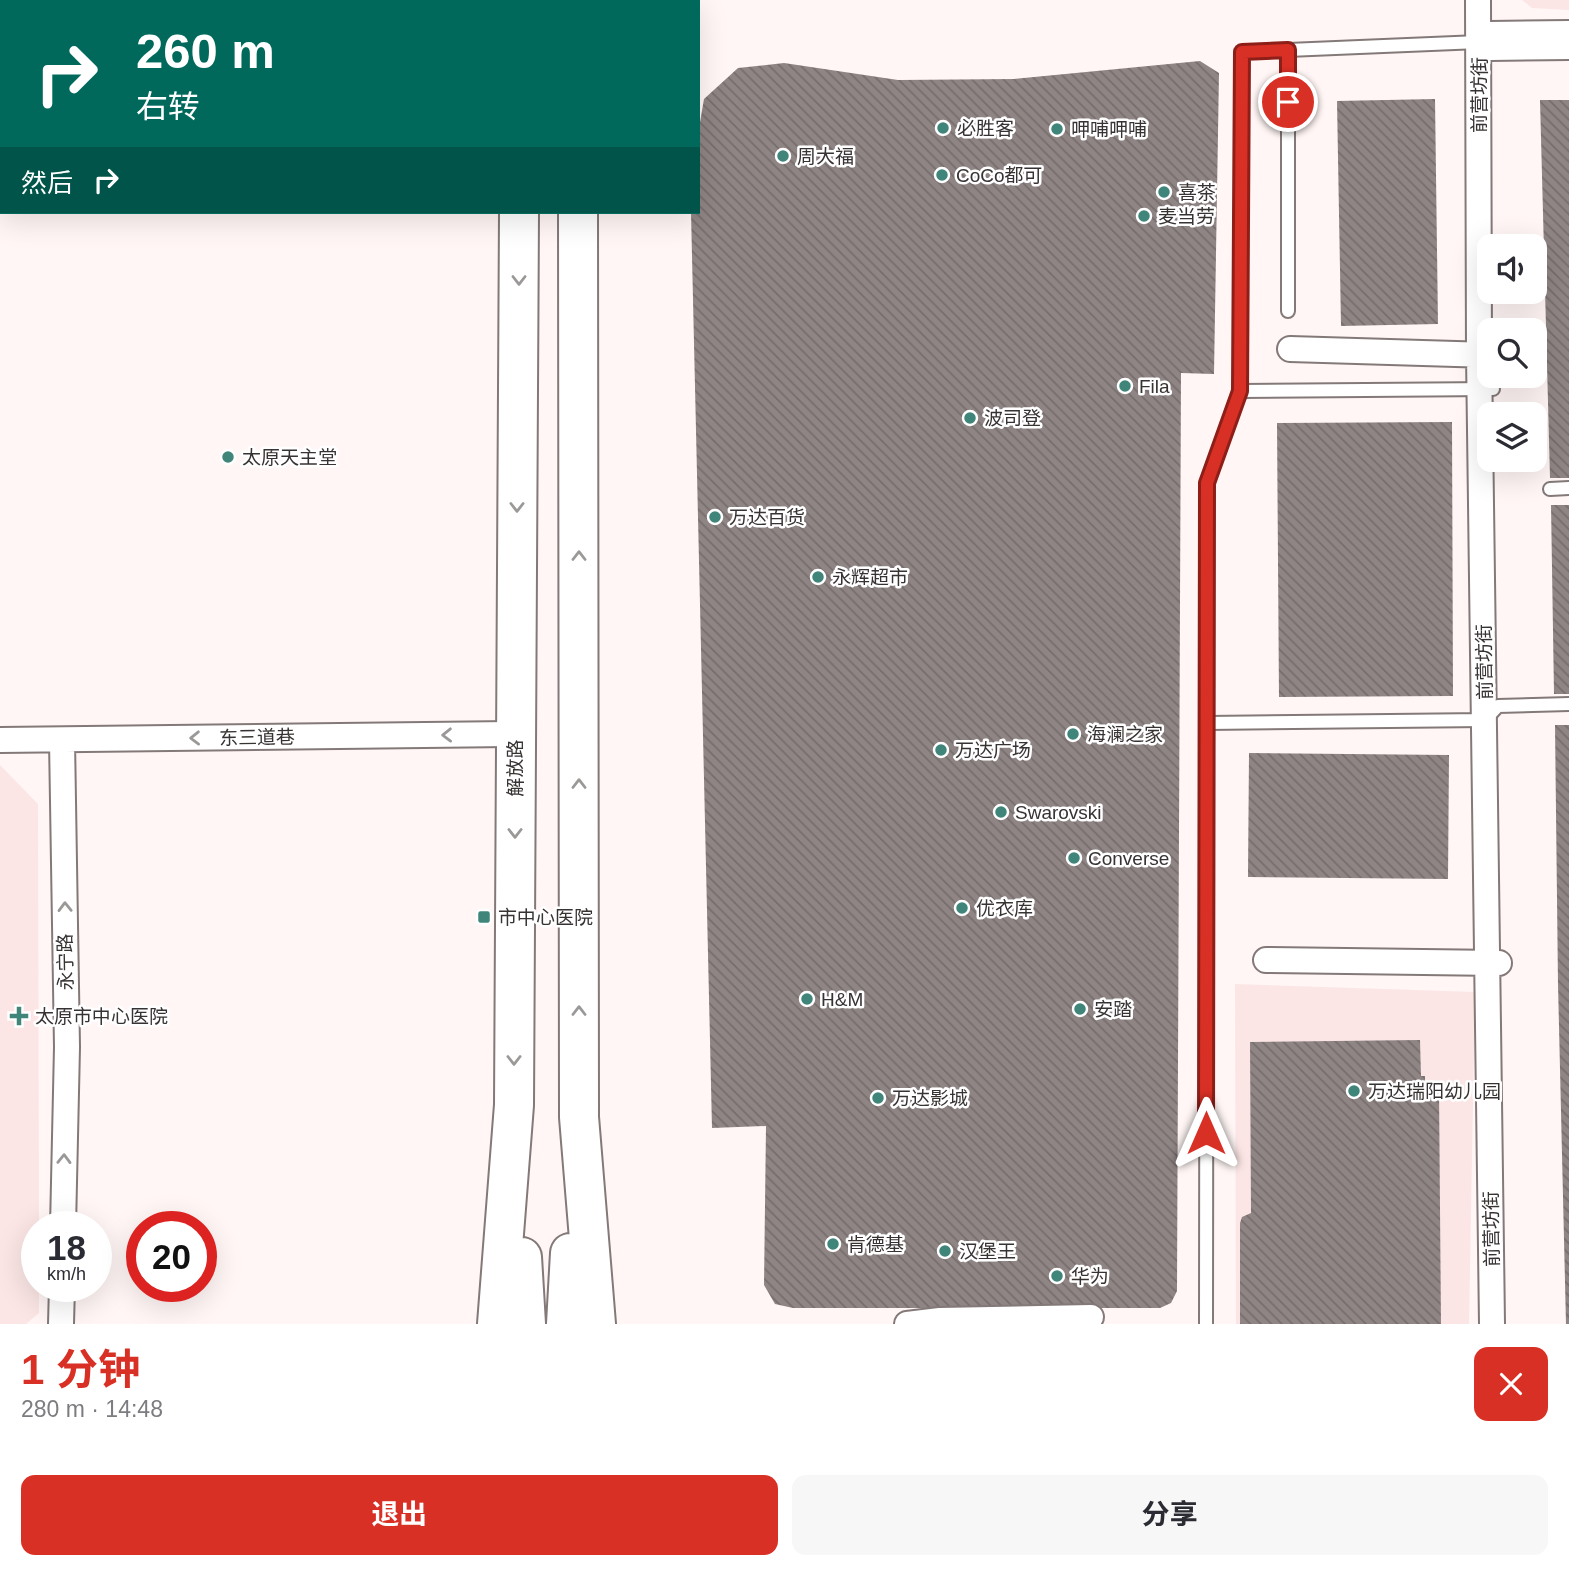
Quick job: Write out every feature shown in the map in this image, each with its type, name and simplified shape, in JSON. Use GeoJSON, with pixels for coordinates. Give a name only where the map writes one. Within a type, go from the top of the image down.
{"type":"FeatureCollection","features":[{"type":"Feature","properties":{"kind":"main road","name":"解放路"},"geometry":{"type":"LineString","coordinates":[[496,1324],[514,1105],[519,214]]}},
{"type":"Feature","properties":{"kind":"main road"},"geometry":{"type":"LineString","coordinates":[[566,1324],[579,1117],[578,214]]}},
{"type":"Feature","properties":{"kind":"main road"},"geometry":{"type":"LineString","coordinates":[[514,1105],[526,1324]]}},
{"type":"Feature","properties":{"kind":"main road"},"geometry":{"type":"LineString","coordinates":[[579,1117],[596,1324]]}},
{"type":"Feature","properties":{"kind":"street","name":"前营坊街"},"geometry":{"type":"LineString","coordinates":[[1478,0],[1486,41],[1491,234]]}},
{"type":"Feature","properties":{"kind":"street","name":"前营坊街"},"geometry":{"type":"LineString","coordinates":[[1484,318],[1486,41],[1489,0]]}},
{"type":"Feature","properties":{"kind":"street"},"geometry":{"type":"LineString","coordinates":[[1486,41],[1569,33]]}},
{"type":"Feature","properties":{"kind":"street"},"geometry":{"type":"LineString","coordinates":[[1486,41],[1569,47]]}},
{"type":"Feature","properties":{"kind":"street"},"geometry":{"type":"LineString","coordinates":[[1290,349],[1477,355]]}},
{"type":"Feature","properties":{"kind":"street","name":"前营坊街"},"geometry":{"type":"LineString","coordinates":[[1489,388],[1493,963],[1492,1324]]}},
{"type":"Feature","properties":{"kind":"street","name":"前营坊街"},"geometry":{"type":"LineString","coordinates":[[1492,713],[1494,472]]}},
{"type":"Feature","properties":{"kind":"street","name":"东三道巷"},"geometry":{"type":"LineString","coordinates":[[0,740],[515,734]]}},
{"type":"Feature","properties":{"kind":"street","name":"永宁路"},"geometry":{"type":"LineString","coordinates":[[62,740],[66,1047],[63,1211]]}},
{"type":"Feature","properties":{"kind":"street"},"geometry":{"type":"LineString","coordinates":[[1266,960],[1493,963]]}},
{"type":"Feature","properties":{"kind":"street","name":"前营坊街"},"geometry":{"type":"LineString","coordinates":[[1493,963],[1506,1324]]}},
{"type":"Feature","properties":{"kind":"street"},"geometry":{"type":"LineString","coordinates":[[61,1324],[62,1302]]}},
{"type":"Feature","properties":{"kind":"street"},"geometry":{"type":"LineString","coordinates":[[907,1324],[940,1320],[1091,1317]]}},
{"type":"Feature","properties":{"kind":"lane"},"geometry":{"type":"LineString","coordinates":[[1206,1324],[1207,483],[1240,391],[1242,52],[1486,41]]}},
{"type":"Feature","properties":{"kind":"lane"},"geometry":{"type":"LineString","coordinates":[[1288,50],[1288,311]]}},
{"type":"Feature","properties":{"kind":"lane"},"geometry":{"type":"LineString","coordinates":[[1240,391],[1477,385]]}},
{"type":"Feature","properties":{"kind":"lane"},"geometry":{"type":"LineString","coordinates":[[1550,489],[1569,488]]}},
{"type":"Feature","properties":{"kind":"lane"},"geometry":{"type":"LineString","coordinates":[[1207,723],[1492,713],[1569,704]]}},
{"type":"Feature","properties":{"kind":"shaded area"},"geometry":{"type":"Polygon","coordinates":[[[1522,0],[1569,0],[1569,10],[1532,8],[1522,0]]]}},
{"type":"Feature","properties":{"kind":"shaded area","name":"太原市中心医院"},"geometry":{"type":"Polygon","coordinates":[[[0,765],[38,804],[39,1211],[21,1211],[21,1302],[39,1302],[39,1313],[26,1324],[0,1324],[0,765]]]}},
{"type":"Feature","properties":{"kind":"shaded area","name":"万达瑞阳幼儿园"},"geometry":{"type":"Polygon","coordinates":[[[1235,984],[1475,992],[1469,1324],[1236,1324],[1235,984]]]}},
{"type":"Feature","properties":{"kind":"building","name":"万达广场"},"geometry":{"type":"Polygon","coordinates":[[[1200,61],[1219,73],[1214,374],[1181,373],[1177,1291],[1171,1303],[1160,1308],[793,1308],[775,1304],[764,1285],[766,1126],[712,1128],[691,214],[700,214],[700,122],[704,99],[738,68],[784,63],[898,80],[1014,79],[1200,61]]]}},
{"type":"Feature","properties":{"kind":"building"},"geometry":{"type":"Polygon","coordinates":[[[1435,99],[1438,324],[1341,326],[1337,101],[1435,99]]]}},
{"type":"Feature","properties":{"kind":"building"},"geometry":{"type":"Polygon","coordinates":[[[1540,100],[1569,100],[1569,478],[1550,478],[1545,304],[1547,234],[1544,234],[1540,100]]]}},
{"type":"Feature","properties":{"kind":"building"},"geometry":{"type":"Polygon","coordinates":[[[1452,422],[1453,696],[1279,697],[1277,423],[1452,422]]]}},
{"type":"Feature","properties":{"kind":"building"},"geometry":{"type":"Polygon","coordinates":[[[1551,505],[1569,505],[1569,694],[1554,694],[1551,505]]]}},
{"type":"Feature","properties":{"kind":"building"},"geometry":{"type":"Polygon","coordinates":[[[1555,725],[1569,725],[1569,1324],[1566,1324],[1558,984],[1555,725]]]}},
{"type":"Feature","properties":{"kind":"building"},"geometry":{"type":"Polygon","coordinates":[[[1249,753],[1449,755],[1448,879],[1248,877],[1249,753]]]}},
{"type":"Feature","properties":{"kind":"building","name":"万达瑞阳幼儿园"},"geometry":{"type":"Polygon","coordinates":[[[1420,1040],[1421,1076],[1425,1076],[1425,1089],[1439,1089],[1441,1324],[1240,1324],[1240,1223],[1242,1217],[1251,1213],[1250,1042],[1420,1040]]]}},
{"type":"Feature","properties":{"kind":"place","name":"必胜客"},"geometry":{"type":"Point","coordinates":[943,128]}},
{"type":"Feature","properties":{"kind":"place","name":"呷哺呷哺"},"geometry":{"type":"Point","coordinates":[1057,129]}},
{"type":"Feature","properties":{"kind":"place","name":"周大福"},"geometry":{"type":"Point","coordinates":[783,156]}},
{"type":"Feature","properties":{"kind":"place","name":"CoCo都可"},"geometry":{"type":"Point","coordinates":[942,175]}},
{"type":"Feature","properties":{"kind":"place","name":"喜茶"},"geometry":{"type":"Point","coordinates":[1164,192]}},
{"type":"Feature","properties":{"kind":"place","name":"麦当劳"},"geometry":{"type":"Point","coordinates":[1144,216]}},
{"type":"Feature","properties":{"kind":"place","name":"Fila"},"geometry":{"type":"Point","coordinates":[1125,386]}},
{"type":"Feature","properties":{"kind":"place","name":"波司登"},"geometry":{"type":"Point","coordinates":[970,418]}},
{"type":"Feature","properties":{"kind":"place","name":"太原天主堂"},"geometry":{"type":"Point","coordinates":[228,457]}},
{"type":"Feature","properties":{"kind":"place","name":"万达百货"},"geometry":{"type":"Point","coordinates":[715,517]}},
{"type":"Feature","properties":{"kind":"place","name":"永辉超市"},"geometry":{"type":"Point","coordinates":[818,577]}},
{"type":"Feature","properties":{"kind":"place","name":"海澜之家"},"geometry":{"type":"Point","coordinates":[1073,734]}},
{"type":"Feature","properties":{"kind":"place","name":"万达广场"},"geometry":{"type":"Point","coordinates":[941,750]}},
{"type":"Feature","properties":{"kind":"place","name":"Swarovski"},"geometry":{"type":"Point","coordinates":[1001,812]}},
{"type":"Feature","properties":{"kind":"place","name":"Converse"},"geometry":{"type":"Point","coordinates":[1074,858]}},
{"type":"Feature","properties":{"kind":"place","name":"优衣库"},"geometry":{"type":"Point","coordinates":[962,908]}},
{"type":"Feature","properties":{"kind":"place","name":"市中心医院"},"geometry":{"type":"Point","coordinates":[484,917]}},
{"type":"Feature","properties":{"kind":"place","name":"H&M"},"geometry":{"type":"Point","coordinates":[807,999]}},
{"type":"Feature","properties":{"kind":"place","name":"安踏"},"geometry":{"type":"Point","coordinates":[1080,1009]}},
{"type":"Feature","properties":{"kind":"place","name":"太原市中心医院"},"geometry":{"type":"Point","coordinates":[19,1016]}},
{"type":"Feature","properties":{"kind":"place","name":"万达瑞阳幼儿园"},"geometry":{"type":"Point","coordinates":[1354,1091]}},
{"type":"Feature","properties":{"kind":"place","name":"万达影城"},"geometry":{"type":"Point","coordinates":[878,1098]}},
{"type":"Feature","properties":{"kind":"place","name":"肯德基"},"geometry":{"type":"Point","coordinates":[833,1244]}},
{"type":"Feature","properties":{"kind":"place","name":"汉堡王"},"geometry":{"type":"Point","coordinates":[945,1251]}},
{"type":"Feature","properties":{"kind":"place","name":"华为"},"geometry":{"type":"Point","coordinates":[1057,1276]}},
{"type":"Feature","properties":{"kind":"route"},"geometry":{"type":"LineString","coordinates":[[1206,1133],[1207,483],[1240,391],[1242,52],[1288,50],[1288,102]]}}]}
